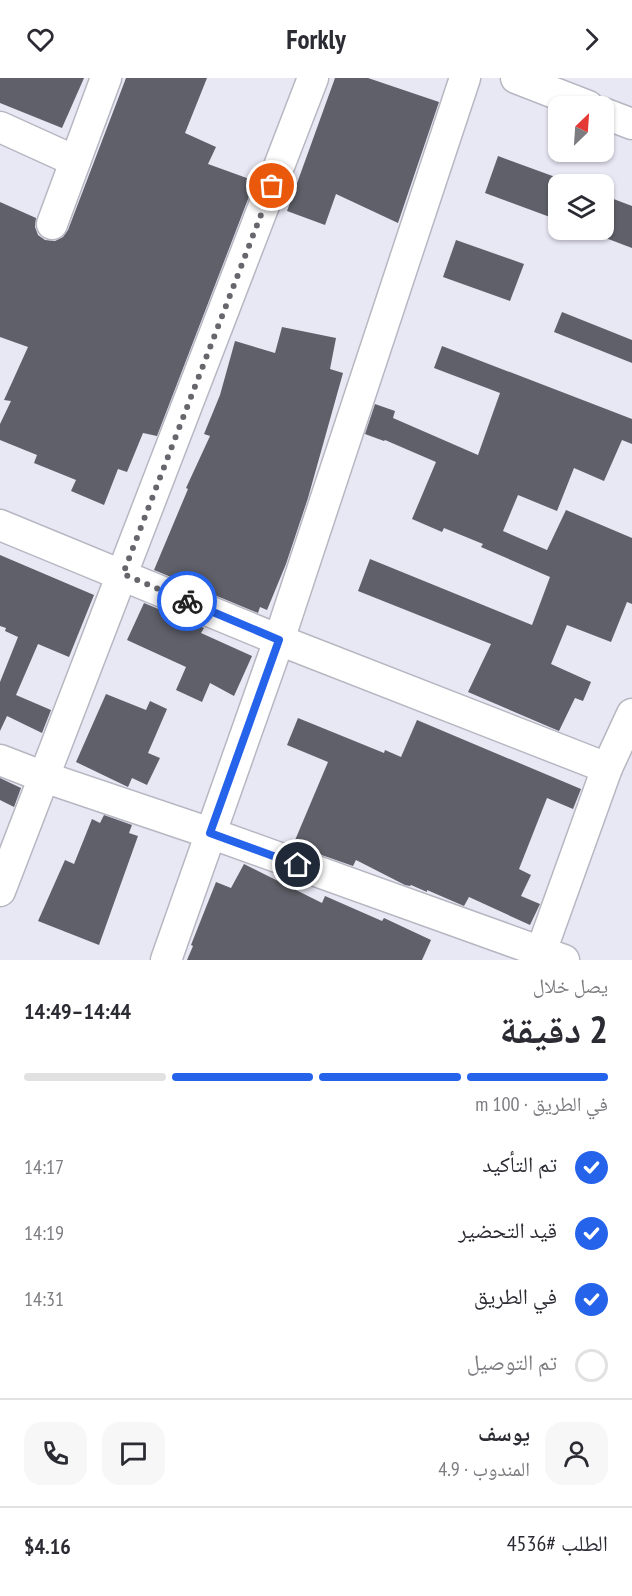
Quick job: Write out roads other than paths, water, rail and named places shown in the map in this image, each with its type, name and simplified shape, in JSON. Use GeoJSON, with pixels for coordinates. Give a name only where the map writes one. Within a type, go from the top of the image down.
{"type":"FeatureCollection","features":[{"type":"Feature","properties":{"kind":"street"},"geometry":{"type":"LineString","coordinates":[[52,224],[106,78]]}},
{"type":"Feature","properties":{"kind":"street"},"geometry":{"type":"LineString","coordinates":[[0,891],[313,78]]}},
{"type":"Feature","properties":{"kind":"street"},"geometry":{"type":"LineString","coordinates":[[166,960],[279,640],[465,78]]}},
{"type":"Feature","properties":{"kind":"street"},"geometry":{"type":"LineString","coordinates":[[516,78],[562,96]]}},
{"type":"Feature","properties":{"kind":"street"},"geometry":{"type":"LineString","coordinates":[[614,117],[632,124]]}},
{"type":"Feature","properties":{"kind":"street"},"geometry":{"type":"LineString","coordinates":[[0,127],[75,161]]}},
{"type":"Feature","properties":{"kind":"street"},"geometry":{"type":"LineString","coordinates":[[0,525],[279,640],[608,768]]}},
{"type":"Feature","properties":{"kind":"street"},"geometry":{"type":"LineString","coordinates":[[0,760],[210,833],[548,957],[608,768],[632,714]]}}]}
